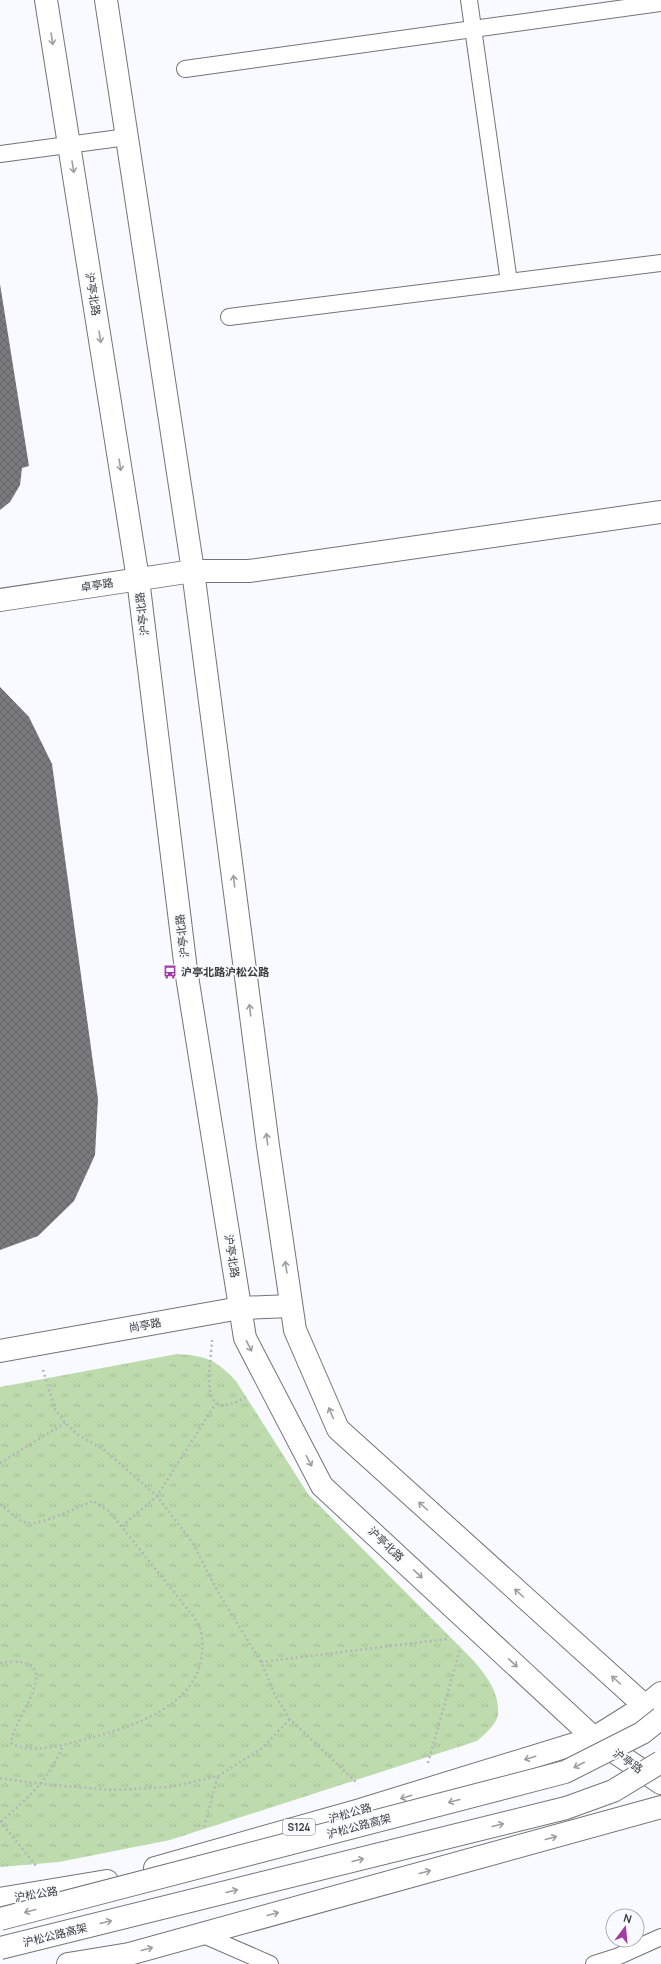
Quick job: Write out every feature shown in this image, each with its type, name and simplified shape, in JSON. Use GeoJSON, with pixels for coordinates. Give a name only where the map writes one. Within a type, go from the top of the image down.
{"type":"FeatureCollection","features":[{"type":"Feature","properties":{"kind":"street","name":"沪亭北路"},"geometry":{"type":"LineString","coordinates":[[46,0],[138,579],[186,970],[245,1338],[322,1486],[473,1635],[594,1738]]}},
{"type":"Feature","properties":{"kind":"street"},"geometry":{"type":"LineString","coordinates":[[106,0],[193,571],[268,1146],[295,1330],[338,1429],[656,1706],[661,1722]]}},
{"type":"Feature","properties":{"kind":"street","name":"卓亭路"},"geometry":{"type":"LineString","coordinates":[[0,600],[193,571],[249,571],[661,512]]}},
{"type":"Feature","properties":{"kind":"street","name":"尚亭路"},"geometry":{"type":"LineString","coordinates":[[0,1351],[240,1308],[291,1306]]}},
{"type":"Feature","properties":{"kind":"street","name":"沪松公路"},"geometry":{"type":"LineString","coordinates":[[0,1899],[94,1885],[380,1805],[594,1738],[656,1706]]}},
{"type":"Feature","properties":{"kind":"street","name":"沪松公路高架"},"geometry":{"type":"LineString","coordinates":[[0,1919],[565,1772],[642,1733],[656,1706]]}},
{"type":"Feature","properties":{"kind":"street","name":"沪亭路"},"geometry":{"type":"LineString","coordinates":[[594,1738],[661,1783]]}},
{"type":"Feature","properties":{"kind":"street","name":"沪松公路高架"},"geometry":{"type":"LineString","coordinates":[[0,1948],[566,1808],[613,1791],[661,1762]]}},
{"type":"Feature","properties":{"kind":"street"},"geometry":{"type":"LineString","coordinates":[[68,1964],[129,1954],[661,1807]]}},
{"type":"Feature","properties":{"kind":"lane"},"geometry":{"type":"LineString","coordinates":[[469,0],[509,282]]}},
{"type":"Feature","properties":{"kind":"lane"},"geometry":{"type":"LineString","coordinates":[[185,69],[661,3]]}},
{"type":"Feature","properties":{"kind":"lane"},"geometry":{"type":"LineString","coordinates":[[0,154],[127,137]]}},
{"type":"Feature","properties":{"kind":"lane"},"geometry":{"type":"LineString","coordinates":[[229,317],[661,263]]}},
{"type":"Feature","properties":{"kind":"lane"},"geometry":{"type":"LineString","coordinates":[[202,1934],[270,1964]]}},
{"type":"Feature","properties":{"kind":"lane"},"geometry":{"type":"LineString","coordinates":[[594,1964],[619,1956],[661,1938]]}},
{"type":"Feature","properties":{"kind":"path"},"geometry":{"type":"LineString","coordinates":[[213,1313],[208,1382],[210,1394],[216,1403],[225,1406],[235,1404],[269,1384]]}},
{"type":"Feature","properties":{"kind":"path"},"geometry":{"type":"LineString","coordinates":[[42,1343],[43,1375],[55,1409],[65,1423],[77,1434],[104,1450],[157,1496],[192,1542],[218,1592],[261,1662],[276,1696],[290,1718],[380,1805]]}},
{"type":"Feature","properties":{"kind":"path"},"geometry":{"type":"LineString","coordinates":[[122,1526],[157,1496],[216,1403]]}},
{"type":"Feature","properties":{"kind":"path"},"geometry":{"type":"LineString","coordinates":[[0,1463],[65,1423]]}},
{"type":"Feature","properties":{"kind":"path"},"geometry":{"type":"LineString","coordinates":[[0,1504],[19,1519],[28,1523],[38,1522],[93,1501],[109,1511],[189,1611],[199,1626],[203,1643],[202,1663],[194,1680],[180,1697],[153,1716],[120,1731],[63,1745],[25,1749],[11,1743],[12,1736],[29,1703],[35,1684],[35,1674],[32,1667],[24,1663],[0,1663]]}},
{"type":"Feature","properties":{"kind":"path"},"geometry":{"type":"LineString","coordinates":[[261,1662],[473,1635],[419,1793]]}},
{"type":"Feature","properties":{"kind":"path"},"geometry":{"type":"LineString","coordinates":[[0,1778],[41,1784],[111,1790],[170,1787],[218,1776],[261,1749],[290,1718]]}},
{"type":"Feature","properties":{"kind":"path"},"geometry":{"type":"LineString","coordinates":[[57,1891],[1,1821],[41,1784],[56,1763],[63,1745]]}},
{"type":"Feature","properties":{"kind":"path"},"geometry":{"type":"LineString","coordinates":[[195,1857],[218,1776]]}},
{"type":"Feature","properties":{"kind":"green space"},"geometry":{"type":"Polygon","coordinates":[[[177,1354],[196,1356],[210,1360],[216,1363],[236,1381],[308,1494],[473,1660],[483,1672],[497,1699],[497,1719],[489,1730],[477,1741],[170,1840],[59,1862],[0,1867],[0,1387],[177,1354]]]}},
{"type":"Feature","properties":{"kind":"building"},"geometry":{"type":"Polygon","coordinates":[[[0,284],[29,466],[22,468],[20,485],[10,502],[0,510],[0,284]]]}},
{"type":"Feature","properties":{"kind":"building"},"geometry":{"type":"Polygon","coordinates":[[[0,687],[29,717],[52,764],[98,1099],[95,1155],[74,1201],[38,1236],[0,1250],[0,687]]]}},
{"type":"Feature","properties":{"kind":"place","name":"沪亭北路沪松公路"},"geometry":{"type":"Point","coordinates":[170,972]}}]}
